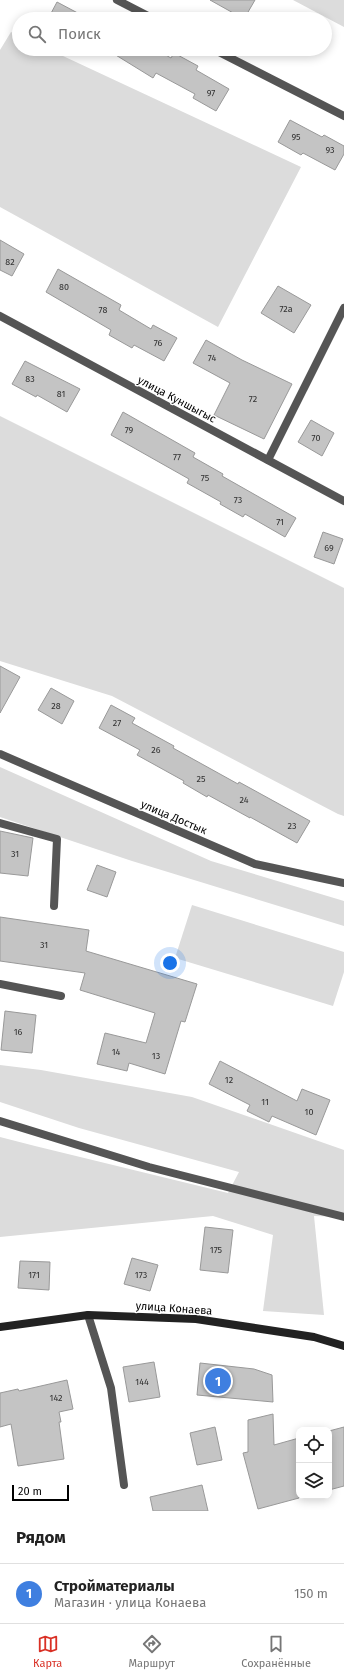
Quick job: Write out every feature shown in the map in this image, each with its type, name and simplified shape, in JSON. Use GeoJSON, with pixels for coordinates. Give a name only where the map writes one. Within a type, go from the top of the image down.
{"type":"FeatureCollection","features":[{"type":"Feature","properties":{"kind":"main road","name":"улица Конаева"},"geometry":{"type":"LineString","coordinates":[[0,1327],[88,1315],[196,1319],[314,1337],[344,1346]]}},
{"type":"Feature","properties":{"kind":"street"},"geometry":{"type":"LineString","coordinates":[[117,0],[140,12]]}},
{"type":"Feature","properties":{"kind":"street"},"geometry":{"type":"LineString","coordinates":[[227,56],[344,116]]}},
{"type":"Feature","properties":{"kind":"street"},"geometry":{"type":"LineString","coordinates":[[268,460],[344,308]]}},
{"type":"Feature","properties":{"kind":"street","name":"улица Куншыгыс"},"geometry":{"type":"LineString","coordinates":[[0,316],[344,501]]}},
{"type":"Feature","properties":{"kind":"street","name":"улица Достык"},"geometry":{"type":"LineString","coordinates":[[0,754],[255,864],[344,883]]}},
{"type":"Feature","properties":{"kind":"street"},"geometry":{"type":"LineString","coordinates":[[0,823],[57,839],[54,906]]}},
{"type":"Feature","properties":{"kind":"street"},"geometry":{"type":"LineString","coordinates":[[0,984],[61,996]]}},
{"type":"Feature","properties":{"kind":"street"},"geometry":{"type":"LineString","coordinates":[[0,1121],[149,1167],[344,1217]]}},
{"type":"Feature","properties":{"kind":"street"},"geometry":{"type":"LineString","coordinates":[[88,1315],[111,1388],[124,1485]]}},
{"type":"Feature","properties":{"kind":"shaded area"},"geometry":{"type":"Polygon","coordinates":[[[293,0],[344,0],[344,27],[332,21],[332,12],[316,12],[293,0]]]}},
{"type":"Feature","properties":{"kind":"shaded area"},"geometry":{"type":"Polygon","coordinates":[[[11,32],[12,56],[63,56],[301,167],[218,327],[0,207],[0,50],[11,32]]]}},
{"type":"Feature","properties":{"kind":"shaded area"},"geometry":{"type":"Polygon","coordinates":[[[0,416],[344,588],[344,816],[112,696],[0,661],[0,416]]]}},
{"type":"Feature","properties":{"kind":"shaded area"},"geometry":{"type":"Polygon","coordinates":[[[0,767],[211,861],[344,901],[344,926],[132,861],[0,817],[0,767]]]}},
{"type":"Feature","properties":{"kind":"shaded area"},"geometry":{"type":"Polygon","coordinates":[[[192,905],[344,952],[344,972],[333,1006],[175,958],[192,905]]]}},
{"type":"Feature","properties":{"kind":"shaded area"},"geometry":{"type":"Polygon","coordinates":[[[0,1065],[41,1070],[192,1097],[344,1150],[344,1217],[314,1216],[324,1315],[263,1311],[273,1235],[213,1216],[0,1237],[0,1137],[228,1193],[239,1172],[79,1128],[0,1102],[0,1065]]]}},
{"type":"Feature","properties":{"kind":"building"},"geometry":{"type":"Polygon","coordinates":[[[210,0],[255,0],[248,12],[231,12],[210,0]]]}},
{"type":"Feature","properties":{"kind":"building"},"geometry":{"type":"Polygon","coordinates":[[[57,2],[76,12],[52,12],[57,2]]]}},
{"type":"Feature","properties":{"kind":"building"},"geometry":{"type":"Polygon","coordinates":[[[117,56],[167,56],[171,58],[172,56],[180,56],[198,66],[196,70],[229,89],[216,111],[193,98],[195,94],[156,73],[153,78],[117,56]]]}},
{"type":"Feature","properties":{"kind":"building"},"geometry":{"type":"Polygon","coordinates":[[[290,120],[322,137],[324,135],[344,146],[344,154],[335,170],[303,153],[301,155],[278,142],[290,120]]]}},
{"type":"Feature","properties":{"kind":"building"},"geometry":{"type":"Polygon","coordinates":[[[0,240],[24,254],[12,276],[0,270],[0,240]]]}},
{"type":"Feature","properties":{"kind":"building"},"geometry":{"type":"Polygon","coordinates":[[[58,269],[121,305],[119,310],[151,329],[153,325],[177,338],[164,361],[134,345],[132,348],[109,335],[111,330],[46,292],[58,269]]]}},
{"type":"Feature","properties":{"kind":"building"},"geometry":{"type":"Polygon","coordinates":[[[278,286],[311,305],[294,333],[261,313],[278,286]]]}},
{"type":"Feature","properties":{"kind":"building"},"geometry":{"type":"Polygon","coordinates":[[[206,340],[242,360],[292,384],[264,439],[214,415],[230,383],[193,363],[206,340]]]}},
{"type":"Feature","properties":{"kind":"building"},"geometry":{"type":"Polygon","coordinates":[[[25,361],[80,389],[67,412],[37,395],[36,397],[12,384],[25,361]]]}},
{"type":"Feature","properties":{"kind":"building"},"geometry":{"type":"Polygon","coordinates":[[[123,412],[195,453],[193,457],[223,474],[222,476],[296,518],[285,537],[245,514],[243,517],[220,504],[221,502],[187,483],[189,479],[111,435],[123,412]]]}},
{"type":"Feature","properties":{"kind":"building"},"geometry":{"type":"Polygon","coordinates":[[[311,420],[334,433],[322,456],[298,442],[311,420]]]}},
{"type":"Feature","properties":{"kind":"building"},"geometry":{"type":"Polygon","coordinates":[[[323,532],[343,539],[334,564],[314,557],[323,532]]]}},
{"type":"Feature","properties":{"kind":"building"},"geometry":{"type":"Polygon","coordinates":[[[0,666],[20,677],[0,713],[0,666]]]}},
{"type":"Feature","properties":{"kind":"building"},"geometry":{"type":"Polygon","coordinates":[[[51,688],[74,701],[62,724],[38,710],[51,688]]]}},
{"type":"Feature","properties":{"kind":"building"},"geometry":{"type":"Polygon","coordinates":[[[111,705],[135,718],[132,723],[174,746],[173,748],[238,784],[239,782],[310,821],[297,843],[208,795],[207,797],[183,783],[184,781],[137,755],[140,750],[99,728],[111,705]]]}},
{"type":"Feature","properties":{"kind":"building"},"geometry":{"type":"Polygon","coordinates":[[[0,831],[33,838],[28,876],[0,873],[0,831]]]}},
{"type":"Feature","properties":{"kind":"building"},"geometry":{"type":"Polygon","coordinates":[[[97,865],[116,872],[107,897],[87,890],[97,865]]]}},
{"type":"Feature","properties":{"kind":"building"},"geometry":{"type":"Polygon","coordinates":[[[0,917],[89,930],[86,951],[197,984],[185,1022],[181,1021],[165,1074],[129,1063],[127,1071],[97,1064],[105,1033],[146,1043],[155,1013],[80,990],[85,973],[0,961],[0,917]]]}},
{"type":"Feature","properties":{"kind":"building"},"geometry":{"type":"Polygon","coordinates":[[[5,1011],[36,1015],[32,1053],[1,1050],[5,1011]]]}},
{"type":"Feature","properties":{"kind":"building"},"geometry":{"type":"Polygon","coordinates":[[[220,1061],[297,1101],[302,1089],[330,1100],[316,1135],[272,1116],[269,1122],[247,1111],[250,1105],[209,1084],[220,1061]]]}},
{"type":"Feature","properties":{"kind":"building"},"geometry":{"type":"Polygon","coordinates":[[[205,1227],[233,1230],[228,1273],[200,1270],[205,1227]]]}},
{"type":"Feature","properties":{"kind":"building"},"geometry":{"type":"Polygon","coordinates":[[[132,1258],[158,1265],[150,1291],[124,1284],[132,1258]]]}},
{"type":"Feature","properties":{"kind":"building"},"geometry":{"type":"Polygon","coordinates":[[[20,1261],[50,1262],[49,1290],[18,1288],[20,1261]]]}},
{"type":"Feature","properties":{"kind":"building"},"geometry":{"type":"Polygon","coordinates":[[[154,1362],[160,1397],[129,1402],[123,1367],[154,1362]]]}},
{"type":"Feature","properties":{"kind":"building"},"geometry":{"type":"Polygon","coordinates":[[[200,1363],[254,1369],[272,1375],[273,1402],[197,1395],[200,1363]]]}},
{"type":"Feature","properties":{"kind":"building"},"geometry":{"type":"Polygon","coordinates":[[[67,1380],[73,1409],[59,1412],[64,1459],[18,1466],[11,1424],[0,1427],[0,1393],[18,1389],[19,1391],[67,1380]]]}},
{"type":"Feature","properties":{"kind":"building"},"geometry":{"type":"Polygon","coordinates":[[[273,1414],[274,1445],[296,1439],[296,1499],[258,1509],[243,1453],[248,1452],[248,1420],[273,1414]]]}},
{"type":"Feature","properties":{"kind":"building"},"geometry":{"type":"Polygon","coordinates":[[[215,1427],[222,1460],[197,1465],[190,1433],[215,1427]]]}},
{"type":"Feature","properties":{"kind":"building"},"geometry":{"type":"Polygon","coordinates":[[[344,1427],[344,1486],[332,1489],[332,1463],[332,1430],[344,1427]]]}},
{"type":"Feature","properties":{"kind":"building"},"geometry":{"type":"Polygon","coordinates":[[[202,1485],[208,1511],[153,1511],[150,1497],[202,1485]]]}},
{"type":"Feature","properties":{"kind":"place","name":"Стройматериалы"},"geometry":{"type":"Point","coordinates":[218,1381]}}]}
